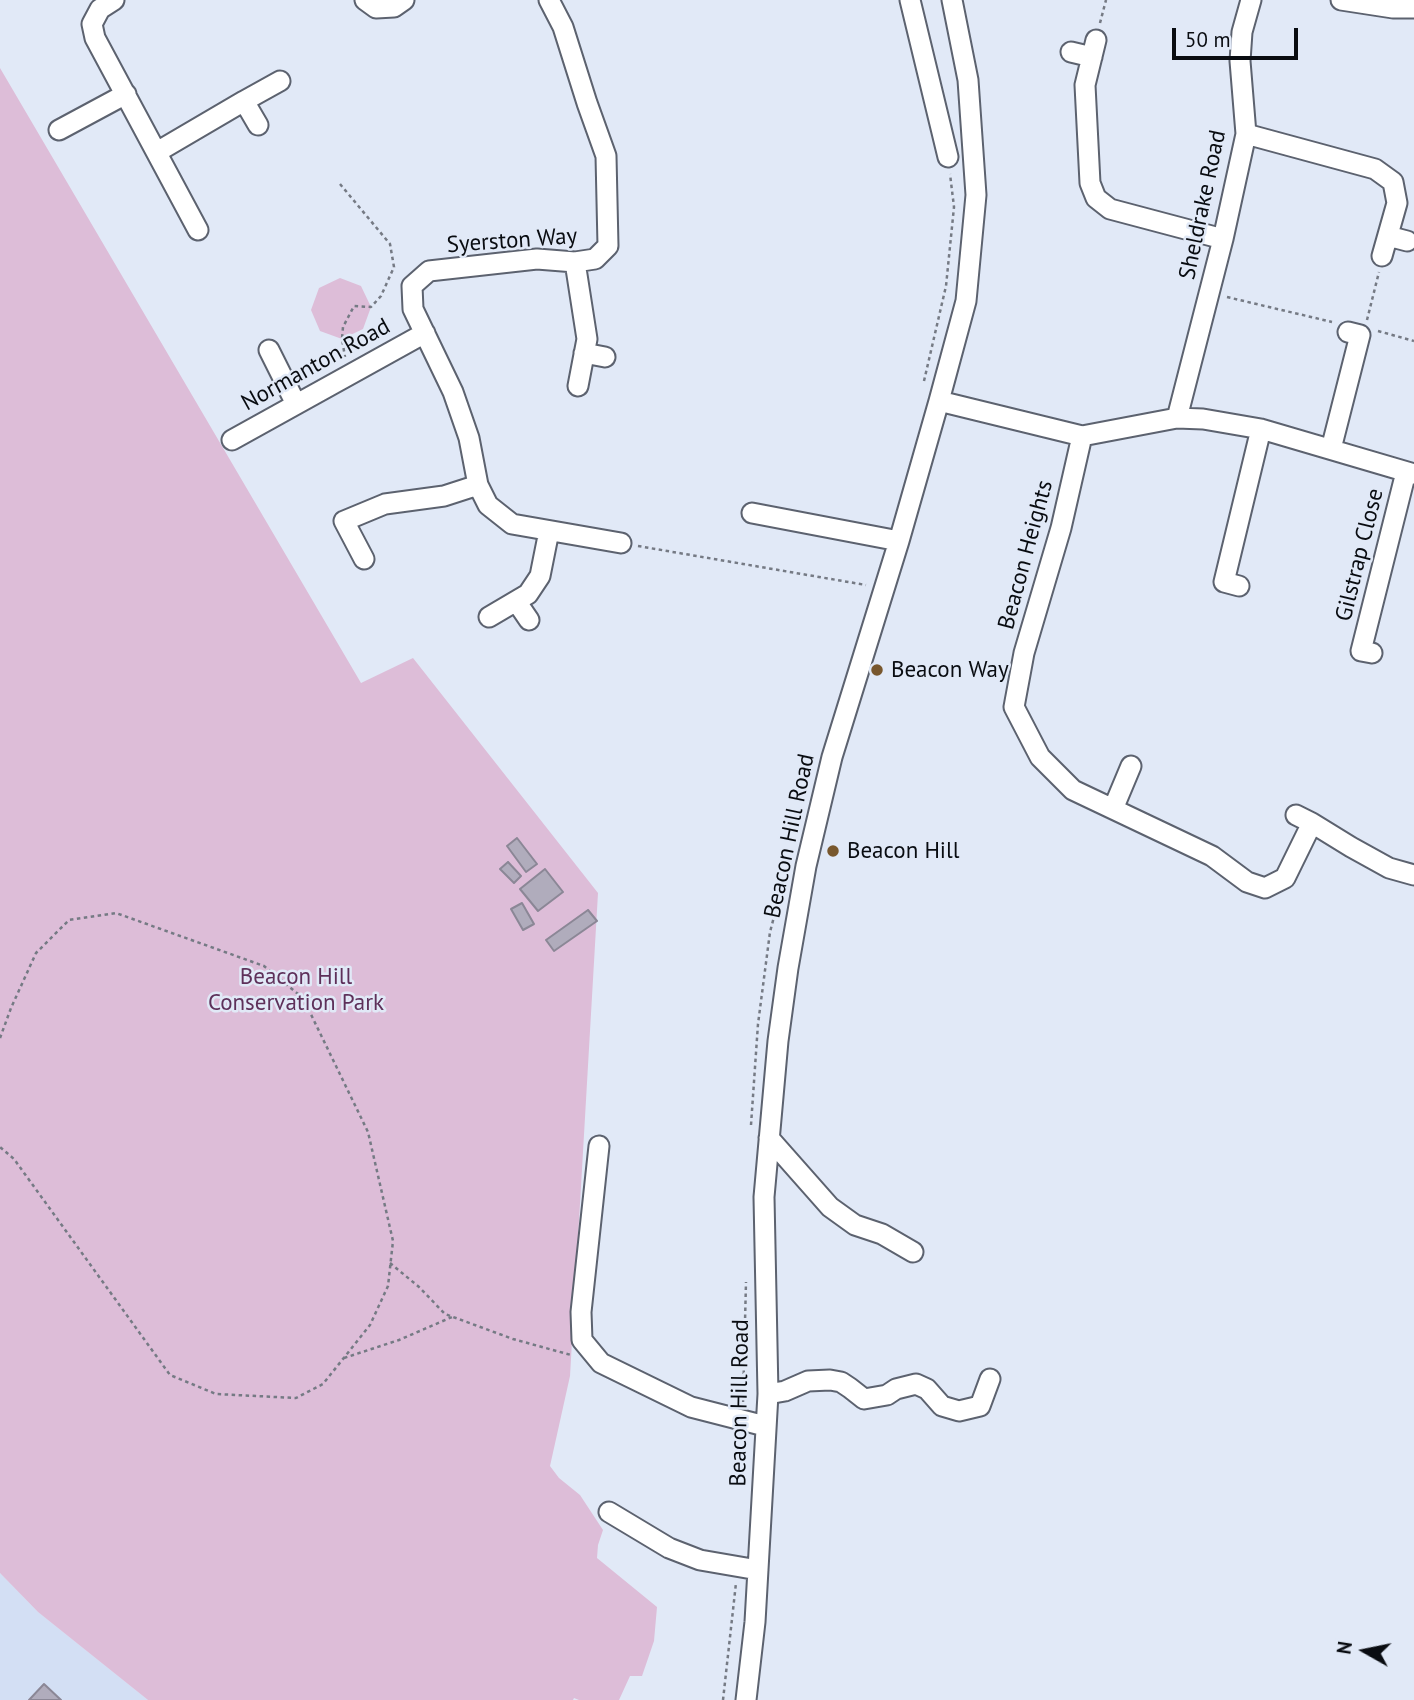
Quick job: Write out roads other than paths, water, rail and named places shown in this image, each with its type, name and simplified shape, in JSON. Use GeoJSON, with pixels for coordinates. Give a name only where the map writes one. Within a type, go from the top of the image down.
{"type":"FeatureCollection","features":[{"type":"Feature","properties":{"kind":"street"},"geometry":{"type":"LineString","coordinates":[[114,0],[100,9],[92,24],[95,38],[198,230]]}},
{"type":"Feature","properties":{"kind":"street"},"geometry":{"type":"LineString","coordinates":[[365,0],[376,8],[394,6],[404,0]]}},
{"type":"Feature","properties":{"kind":"street","name":"Syerston Way"},"geometry":{"type":"LineString","coordinates":[[549,0],[563,27],[606,156],[608,246],[595,259],[575,262],[537,259],[429,271],[412,286],[414,309],[453,392],[469,438],[478,485],[488,505],[512,524],[621,543]]}},
{"type":"Feature","properties":{"kind":"street"},"geometry":{"type":"LineString","coordinates":[[910,0],[948,157]]}},
{"type":"Feature","properties":{"kind":"street","name":"Beacon Hill Road"},"geometry":{"type":"LineString","coordinates":[[746,1700],[755,1622],[768,1394],[764,1197],[778,1041],[788,968],[806,866],[832,757],[899,541],[965,301],[976,195],[968,80],[952,0]]}},
{"type":"Feature","properties":{"kind":"street","name":"Sheldrake Road"},"geometry":{"type":"LineString","coordinates":[[1178,418],[1246,134],[1240,61],[1241,32],[1251,0]]}},
{"type":"Feature","properties":{"kind":"street"},"geometry":{"type":"LineString","coordinates":[[1341,0],[1393,8],[1414,8]]}},
{"type":"Feature","properties":{"kind":"street"},"geometry":{"type":"LineString","coordinates":[[1071,52],[1094,49],[1085,85],[1090,183],[1096,198],[1110,209],[1223,239]]}},
{"type":"Feature","properties":{"kind":"street"},"geometry":{"type":"LineString","coordinates":[[157,152],[280,81]]}},
{"type":"Feature","properties":{"kind":"street"},"geometry":{"type":"LineString","coordinates":[[59,130],[126,94]]}},
{"type":"Feature","properties":{"kind":"street"},"geometry":{"type":"LineString","coordinates":[[244,101],[258,125]]}},
{"type":"Feature","properties":{"kind":"street"},"geometry":{"type":"LineString","coordinates":[[1246,134],[1375,169],[1394,181],[1398,239],[1382,256]]}},
{"type":"Feature","properties":{"kind":"street"},"geometry":{"type":"LineString","coordinates":[[575,262],[587,339],[578,386]]}},
{"type":"Feature","properties":{"kind":"street","name":"Normanton Road"},"geometry":{"type":"LineString","coordinates":[[232,440],[425,333]]}},
{"type":"Feature","properties":{"kind":"street"},"geometry":{"type":"LineString","coordinates":[[1331,449],[1361,334]]}},
{"type":"Feature","properties":{"kind":"street"},"geometry":{"type":"LineString","coordinates":[[269,350],[296,404]]}},
{"type":"Feature","properties":{"kind":"street"},"geometry":{"type":"LineString","coordinates":[[584,353],[605,357]]}},
{"type":"Feature","properties":{"kind":"street"},"geometry":{"type":"LineString","coordinates":[[939,401],[1082,436],[1178,418],[1203,419],[1261,429],[1410,473]]}},
{"type":"Feature","properties":{"kind":"street"},"geometry":{"type":"LineString","coordinates":[[1224,582],[1261,429]]}},
{"type":"Feature","properties":{"kind":"street","name":"Beacon Heights"},"geometry":{"type":"LineString","coordinates":[[1082,436],[1061,527],[1024,653],[1014,707],[1040,757],[1073,790],[1212,856],[1247,882],[1265,888],[1285,878],[1311,823],[1389,868],[1414,875]]}},
{"type":"Feature","properties":{"kind":"street","name":"Gilstrap Close"},"geometry":{"type":"LineString","coordinates":[[1360,651],[1410,473]]}},
{"type":"Feature","properties":{"kind":"street"},"geometry":{"type":"LineString","coordinates":[[364,559],[339,512],[444,496],[478,485]]}},
{"type":"Feature","properties":{"kind":"street"},"geometry":{"type":"LineString","coordinates":[[752,513],[899,541]]}},
{"type":"Feature","properties":{"kind":"street"},"geometry":{"type":"LineString","coordinates":[[489,617],[528,594],[540,576],[549,531]]}},
{"type":"Feature","properties":{"kind":"street"},"geometry":{"type":"LineString","coordinates":[[516,601],[529,620]]}},
{"type":"Feature","properties":{"kind":"street"},"geometry":{"type":"LineString","coordinates":[[1113,809],[1131,766]]}},
{"type":"Feature","properties":{"kind":"street"},"geometry":{"type":"LineString","coordinates":[[769,1138],[830,1207],[855,1224],[882,1234],[913,1252]]}},
{"type":"Feature","properties":{"kind":"street"},"geometry":{"type":"LineString","coordinates":[[599,1146],[581,1312],[582,1340],[601,1363],[691,1407],[765,1426]]}},
{"type":"Feature","properties":{"kind":"street"},"geometry":{"type":"LineString","coordinates":[[768,1394],[785,1391],[808,1381],[830,1380],[841,1382],[864,1399],[887,1395],[916,1384],[927,1389],[942,1406],[958,1411],[980,1406],[990,1379]]}},
{"type":"Feature","properties":{"kind":"street"},"geometry":{"type":"LineString","coordinates":[[609,1512],[669,1548],[700,1560],[758,1570]]}},
{"type":"Feature","properties":{"kind":"place","name":"Beacon Way"},"geometry":{"type":"Point","coordinates":[877,670]}},
{"type":"Feature","properties":{"kind":"place","name":"Beacon Hill"},"geometry":{"type":"Point","coordinates":[833,851]}},
{"type":"Feature","properties":{"kind":"park label","name":"Beacon Hill Conservation Park"},"geometry":{"type":"Point","coordinates":[296,990]}}]}
